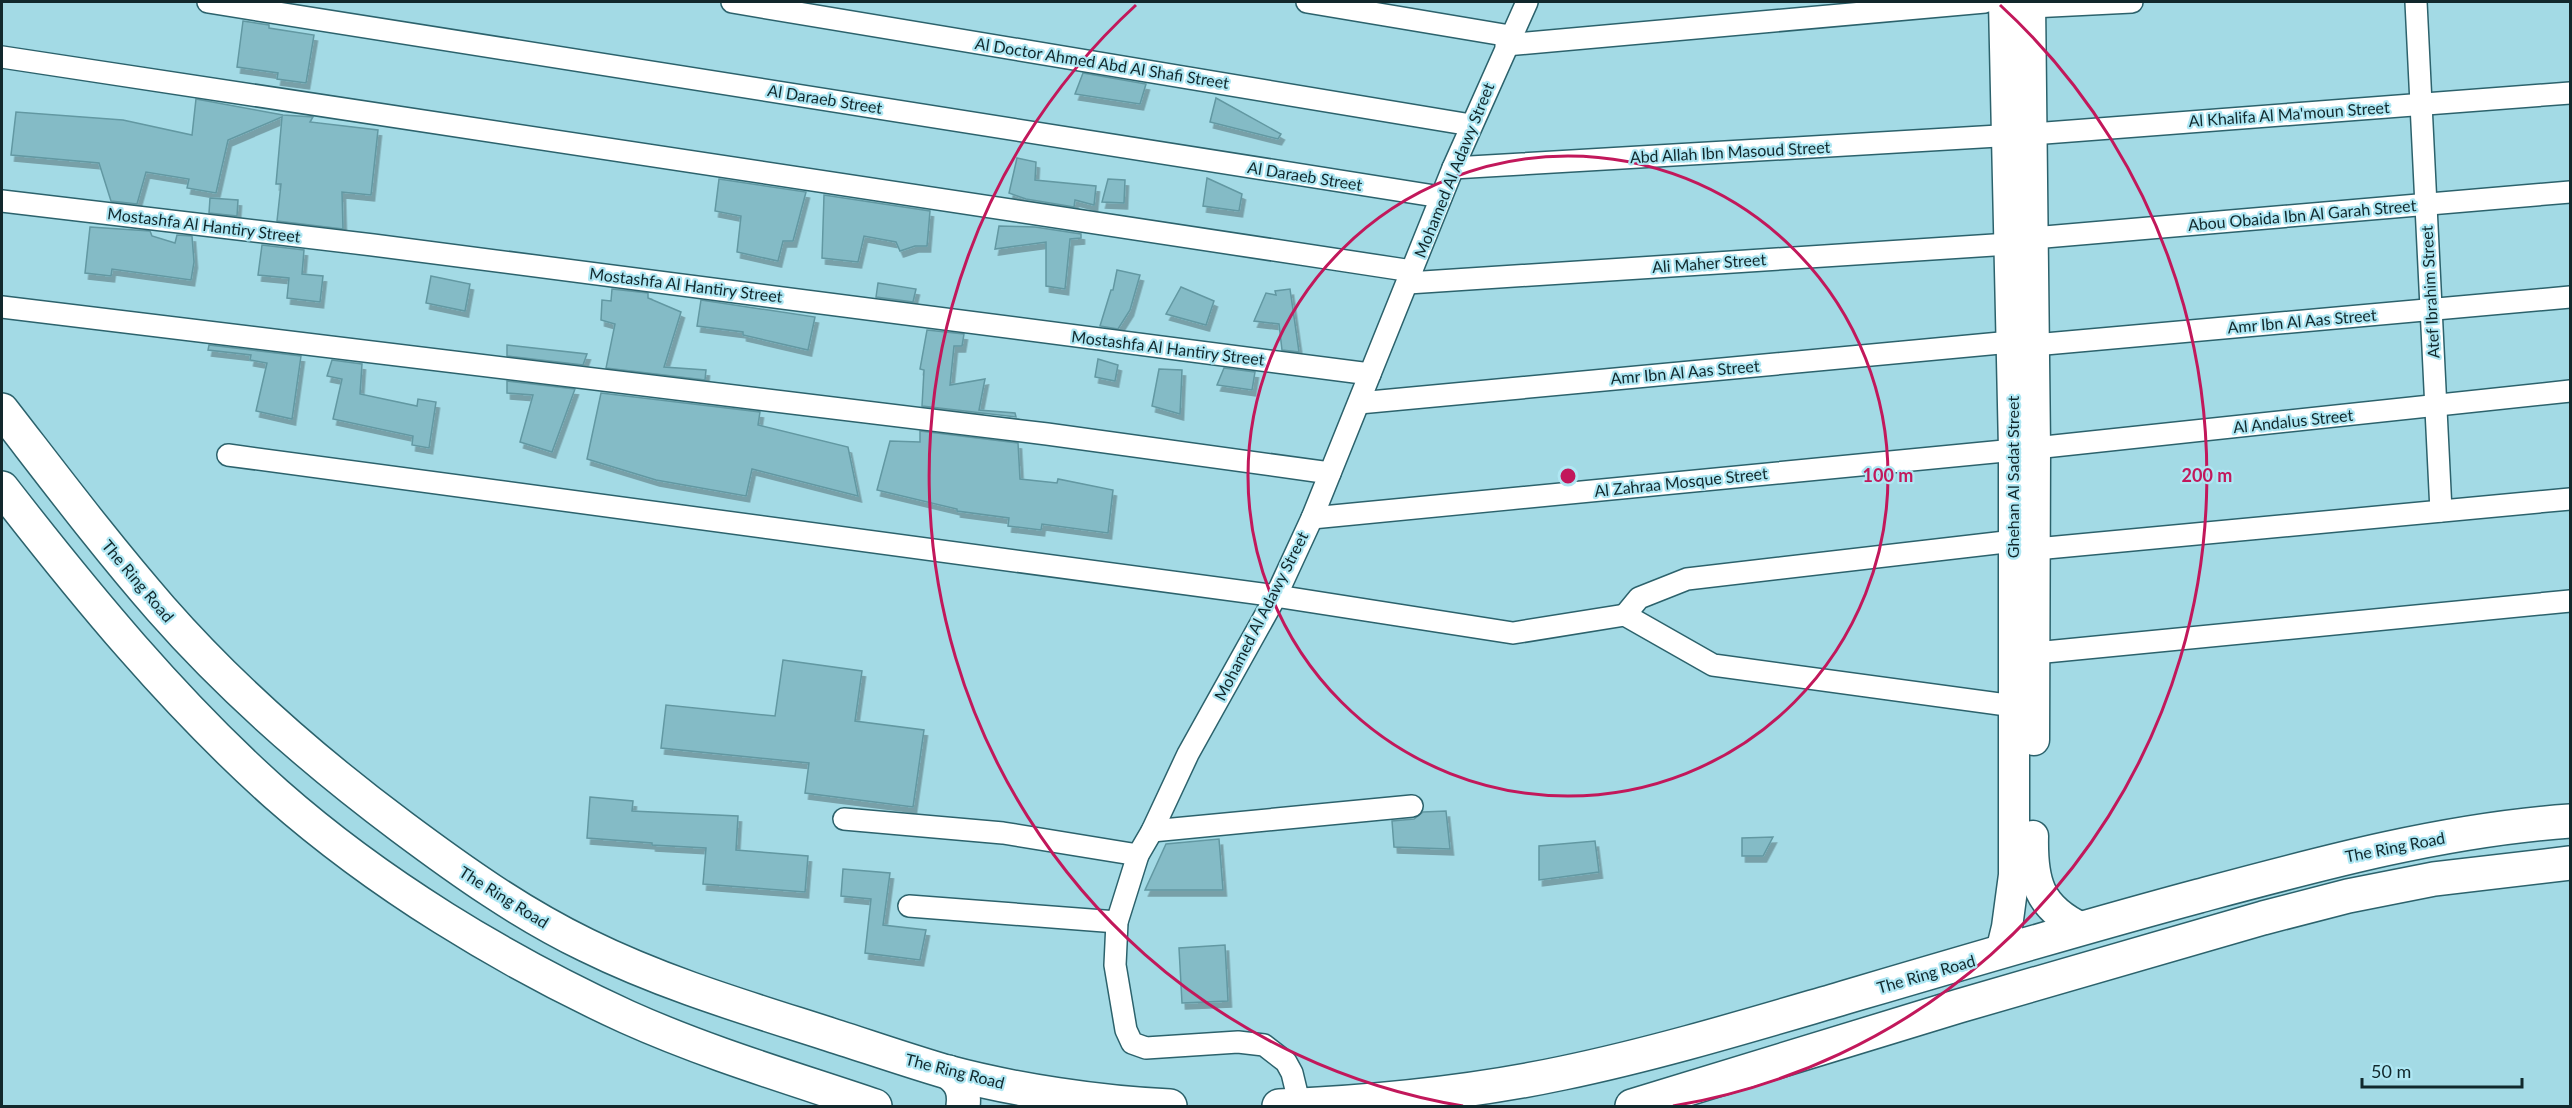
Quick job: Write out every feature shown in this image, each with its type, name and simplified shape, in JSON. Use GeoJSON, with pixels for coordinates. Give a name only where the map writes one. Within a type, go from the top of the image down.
{"type":"FeatureCollection","features":[{"type":"Feature","properties":{"kind":"highway","name":"The Ring Road"},"geometry":{"type":"LineString","coordinates":[[2,410],[129,572],[198,649],[275,724],[318,761],[441,856],[535,918],[635,968],[687,989],[948,1072],[1053,1092],[1149,1106]]}},
{"type":"Feature","properties":{"kind":"highway"},"geometry":{"type":"LineString","coordinates":[[2,488],[111,624],[193,713],[277,794],[366,865],[413,897],[516,960],[629,1018],[688,1042],[875,1107]]}},
{"type":"Feature","properties":{"kind":"highway","name":"The Ring Road"},"geometry":{"type":"LineString","coordinates":[[1289,1106],[1444,1094],[1561,1074],[1731,1031],[2082,928],[2351,855],[2487,830],[2571,821]]}},
{"type":"Feature","properties":{"kind":"highway"},"geometry":{"type":"LineString","coordinates":[[1632,1107],[1959,1006],[2348,896],[2434,879],[2521,867],[2571,863]]}},
{"type":"Feature","properties":{"kind":"highway"},"geometry":{"type":"LineString","coordinates":[[948,1072],[957,1078],[962,1087],[963,1107]]}},
{"type":"Feature","properties":{"kind":"main road","name":"Ghehan Al Sadat Street"},"geometry":{"type":"LineString","coordinates":[[2001,952],[2009,918],[2014,875],[2014,706],[2025,545],[2019,135],[2021,3]]}},
{"type":"Feature","properties":{"kind":"main road","name":"Ghehan Al Sadat Street"},"geometry":{"type":"LineString","coordinates":[[2025,545],[2036,653],[2034,874],[2040,891],[2050,907],[2065,920],[2082,928]]}},
{"type":"Feature","properties":{"kind":"street","name":"Al Daraeb Street"},"geometry":{"type":"LineString","coordinates":[[208,2],[1441,197]]}},
{"type":"Feature","properties":{"kind":"street","name":"Al Doctor Ahmed Abd Al Shafi Street"},"geometry":{"type":"LineString","coordinates":[[732,2],[1471,125]]}},
{"type":"Feature","properties":{"kind":"street"},"geometry":{"type":"LineString","coordinates":[[1307,2],[1508,41],[1985,2]]}},
{"type":"Feature","properties":{"kind":"street","name":"Mohamed Al Adawy Street"},"geometry":{"type":"LineString","coordinates":[[1289,1106],[1292,1073],[1286,1062],[1264,1045],[1238,1042],[1146,1048],[1132,1043],[1126,1030],[1116,965],[1117,922],[1138,855],[1152,831],[1188,754],[1276,596],[1312,518],[1453,168],[1527,2]]}},
{"type":"Feature","properties":{"kind":"street"},"geometry":{"type":"LineString","coordinates":[[2021,3],[2132,2]]}},
{"type":"Feature","properties":{"kind":"street","name":"Atef Ibrahim Street"},"geometry":{"type":"LineString","coordinates":[[2416,2],[2441,511]]}},
{"type":"Feature","properties":{"kind":"street","name":"Ali Maher Street"},"geometry":{"type":"LineString","coordinates":[[2,57],[1410,277],[2021,241]]}},
{"type":"Feature","properties":{"kind":"street","name":"Al Khalifa Al Ma'moun Street"},"geometry":{"type":"LineString","coordinates":[[2019,135],[2571,93]]}},
{"type":"Feature","properties":{"kind":"street","name":"Abd Allah Ibn Masoud Street"},"geometry":{"type":"LineString","coordinates":[[1453,168],[2019,135]]}},
{"type":"Feature","properties":{"kind":"street","name":"Abou Obaida Ibn Al Garah Street"},"geometry":{"type":"LineString","coordinates":[[2021,241],[2571,192]]}},
{"type":"Feature","properties":{"kind":"street","name":"Mostashfa Al Hantiry Street"},"geometry":{"type":"LineString","coordinates":[[2,201],[373,245],[1370,374]]}},
{"type":"Feature","properties":{"kind":"street","name":"Amr Ibn Al Aas Street"},"geometry":{"type":"LineString","coordinates":[[1359,403],[2571,297]]}},
{"type":"Feature","properties":{"kind":"street"},"geometry":{"type":"LineString","coordinates":[[2,307],[1047,434],[1330,473]]}},
{"type":"Feature","properties":{"kind":"street","name":"Al Andalus Street"},"geometry":{"type":"LineString","coordinates":[[2025,448],[2436,407],[2571,391]]}},
{"type":"Feature","properties":{"kind":"street","name":"Al Zahraa Mosque Street"},"geometry":{"type":"LineString","coordinates":[[1312,518],[2025,448]]}},
{"type":"Feature","properties":{"kind":"street"},"geometry":{"type":"LineString","coordinates":[[228,454],[1276,596],[1514,633],[1625,615],[1713,665],[2014,706]]}},
{"type":"Feature","properties":{"kind":"street"},"geometry":{"type":"LineString","coordinates":[[1625,615],[1639,598],[1687,579],[2025,545],[2571,499]]}},
{"type":"Feature","properties":{"kind":"street"},"geometry":{"type":"LineString","coordinates":[[2036,653],[2571,601]]}},
{"type":"Feature","properties":{"kind":"street"},"geometry":{"type":"LineString","coordinates":[[1152,831],[1412,806]]}},
{"type":"Feature","properties":{"kind":"street"},"geometry":{"type":"LineString","coordinates":[[844,819],[1003,833],[1138,855]]}},
{"type":"Feature","properties":{"kind":"street"},"geometry":{"type":"LineString","coordinates":[[909,906],[1117,922]]}},
{"type":"Feature","properties":{"kind":"building"},"geometry":{"type":"Polygon","coordinates":[[[243,21],[269,25],[269,28],[314,35],[306,83],[277,79],[278,73],[237,67],[243,21]]]}},
{"type":"Feature","properties":{"kind":"building"},"geometry":{"type":"Polygon","coordinates":[[[1083,73],[1146,84],[1140,104],[1075,94],[1083,73]]]}},
{"type":"Feature","properties":{"kind":"building"},"geometry":{"type":"Polygon","coordinates":[[[1216,98],[1281,134],[1278,139],[1210,122],[1216,98]]]}},
{"type":"Feature","properties":{"kind":"building"},"geometry":{"type":"Polygon","coordinates":[[[196,99],[283,115],[313,117],[310,122],[378,130],[371,195],[342,192],[343,229],[277,221],[281,184],[276,184],[282,117],[228,140],[216,193],[187,188],[189,179],[146,172],[137,204],[111,201],[99,163],[11,155],[16,112],[123,120],[192,135],[196,99]]]}},
{"type":"Feature","properties":{"kind":"building"},"geometry":{"type":"Polygon","coordinates":[[[1017,158],[1036,162],[1035,180],[1096,186],[1094,205],[1075,200],[1074,207],[1026,199],[1009,193],[1017,158]]]}},
{"type":"Feature","properties":{"kind":"building"},"geometry":{"type":"Polygon","coordinates":[[[1207,178],[1242,194],[1239,211],[1203,206],[1207,178]]]}},
{"type":"Feature","properties":{"kind":"building"},"geometry":{"type":"Polygon","coordinates":[[[719,179],[806,192],[793,241],[783,241],[778,261],[737,252],[741,216],[715,211],[719,179]]]}},
{"type":"Feature","properties":{"kind":"building"},"geometry":{"type":"Polygon","coordinates":[[[1108,179],[1125,180],[1124,203],[1102,202],[1108,179]]]}},
{"type":"Feature","properties":{"kind":"building"},"geometry":{"type":"Polygon","coordinates":[[[824,195],[930,211],[927,246],[915,246],[900,251],[896,242],[864,236],[858,262],[822,258],[824,195]]]}},
{"type":"Feature","properties":{"kind":"building"},"geometry":{"type":"Polygon","coordinates":[[[210,198],[238,200],[237,216],[209,213],[210,198]]]}},
{"type":"Feature","properties":{"kind":"building"},"geometry":{"type":"Polygon","coordinates":[[[999,226],[1035,227],[1081,234],[1081,238],[1070,239],[1065,289],[1046,286],[1046,242],[995,249],[999,226]]]}},
{"type":"Feature","properties":{"kind":"building"},"geometry":{"type":"Polygon","coordinates":[[[90,227],[150,231],[152,236],[175,243],[177,235],[192,236],[194,262],[191,280],[112,269],[111,276],[85,273],[90,227]]]}},
{"type":"Feature","properties":{"kind":"building"},"geometry":{"type":"Polygon","coordinates":[[[262,245],[304,250],[302,274],[323,276],[320,302],[287,298],[289,278],[258,275],[262,245]]]}},
{"type":"Feature","properties":{"kind":"building"},"geometry":{"type":"Polygon","coordinates":[[[1117,270],[1140,275],[1130,310],[1118,329],[1100,326],[1111,290],[1113,290],[1117,270]]]}},
{"type":"Feature","properties":{"kind":"building"},"geometry":{"type":"Polygon","coordinates":[[[431,276],[470,284],[465,311],[426,303],[431,276]]]}},
{"type":"Feature","properties":{"kind":"building"},"geometry":{"type":"Polygon","coordinates":[[[878,283],[916,289],[913,302],[876,297],[878,283]]]}},
{"type":"Feature","properties":{"kind":"building"},"geometry":{"type":"Polygon","coordinates":[[[1181,287],[1214,301],[1206,325],[1166,314],[1181,287]]]}},
{"type":"Feature","properties":{"kind":"building"},"geometry":{"type":"Polygon","coordinates":[[[612,289],[648,293],[648,298],[681,312],[664,367],[706,370],[705,380],[606,368],[615,324],[601,320],[602,300],[611,301],[612,289]]]}},
{"type":"Feature","properties":{"kind":"building"},"geometry":{"type":"Polygon","coordinates":[[[1290,289],[1299,352],[1282,350],[1279,324],[1254,321],[1266,293],[1276,295],[1275,291],[1290,289]]]}},
{"type":"Feature","properties":{"kind":"building"},"geometry":{"type":"Polygon","coordinates":[[[701,300],[815,317],[808,350],[743,335],[743,332],[697,326],[701,300]]]}},
{"type":"Feature","properties":{"kind":"building"},"geometry":{"type":"Polygon","coordinates":[[[927,330],[964,334],[962,346],[954,346],[950,385],[985,379],[979,410],[1015,413],[1016,417],[922,406],[924,370],[920,369],[927,330]]]}},
{"type":"Feature","properties":{"kind":"building"},"geometry":{"type":"Polygon","coordinates":[[[209,345],[301,356],[292,419],[256,411],[267,363],[250,360],[251,355],[208,350],[209,345]]]}},
{"type":"Feature","properties":{"kind":"building"},"geometry":{"type":"Polygon","coordinates":[[[507,345],[587,354],[583,365],[507,356],[507,345]]]}},
{"type":"Feature","properties":{"kind":"building"},"geometry":{"type":"Polygon","coordinates":[[[1098,359],[1118,365],[1115,381],[1095,377],[1098,359]]]}},
{"type":"Feature","properties":{"kind":"building"},"geometry":{"type":"Polygon","coordinates":[[[332,360],[362,364],[360,394],[417,406],[418,399],[436,402],[429,448],[412,445],[413,436],[333,419],[342,379],[327,376],[332,360]]]}},
{"type":"Feature","properties":{"kind":"building"},"geometry":{"type":"Polygon","coordinates":[[[1224,368],[1255,372],[1252,390],[1217,385],[1224,368]]]}},
{"type":"Feature","properties":{"kind":"building"},"geometry":{"type":"Polygon","coordinates":[[[1159,369],[1182,370],[1180,414],[1152,406],[1159,369]]]}},
{"type":"Feature","properties":{"kind":"building"},"geometry":{"type":"Polygon","coordinates":[[[507,381],[575,389],[552,452],[520,442],[533,395],[507,393],[507,381]]]}},
{"type":"Feature","properties":{"kind":"building"},"geometry":{"type":"Polygon","coordinates":[[[601,393],[760,412],[758,425],[848,447],[858,496],[752,469],[746,496],[656,480],[587,459],[601,393]]]}},
{"type":"Feature","properties":{"kind":"building"},"geometry":{"type":"Polygon","coordinates":[[[920,431],[1018,443],[1020,479],[1057,483],[1058,479],[1113,490],[1108,533],[1042,524],[1041,530],[1008,526],[1009,518],[957,511],[957,509],[877,490],[890,441],[920,442],[920,431]]]}},
{"type":"Feature","properties":{"kind":"building"},"geometry":{"type":"Polygon","coordinates":[[[783,660],[862,671],[855,721],[924,730],[913,807],[805,793],[809,763],[661,748],[666,705],[775,716],[783,660]]]}},
{"type":"Feature","properties":{"kind":"building"},"geometry":{"type":"Polygon","coordinates":[[[590,797],[633,801],[632,811],[738,816],[736,850],[808,856],[805,892],[703,884],[706,848],[587,838],[590,797]]]}},
{"type":"Feature","properties":{"kind":"building"},"geometry":{"type":"Polygon","coordinates":[[[1446,811],[1450,849],[1394,847],[1392,821],[1414,819],[1423,812],[1446,811]]]}},
{"type":"Feature","properties":{"kind":"building"},"geometry":{"type":"Polygon","coordinates":[[[1773,837],[1763,856],[1742,856],[1742,838],[1773,837]]]}},
{"type":"Feature","properties":{"kind":"building"},"geometry":{"type":"Polygon","coordinates":[[[1219,839],[1223,890],[1145,890],[1166,844],[1219,839]]]}},
{"type":"Feature","properties":{"kind":"building"},"geometry":{"type":"Polygon","coordinates":[[[1595,841],[1599,872],[1539,880],[1539,846],[1595,841]]]}},
{"type":"Feature","properties":{"kind":"building"},"geometry":{"type":"Polygon","coordinates":[[[843,869],[890,873],[883,925],[926,930],[920,960],[865,953],[871,899],[841,896],[843,869]]]}},
{"type":"Feature","properties":{"kind":"building"},"geometry":{"type":"Polygon","coordinates":[[[1225,945],[1228,1001],[1182,1003],[1179,948],[1225,945]]]}}]}
